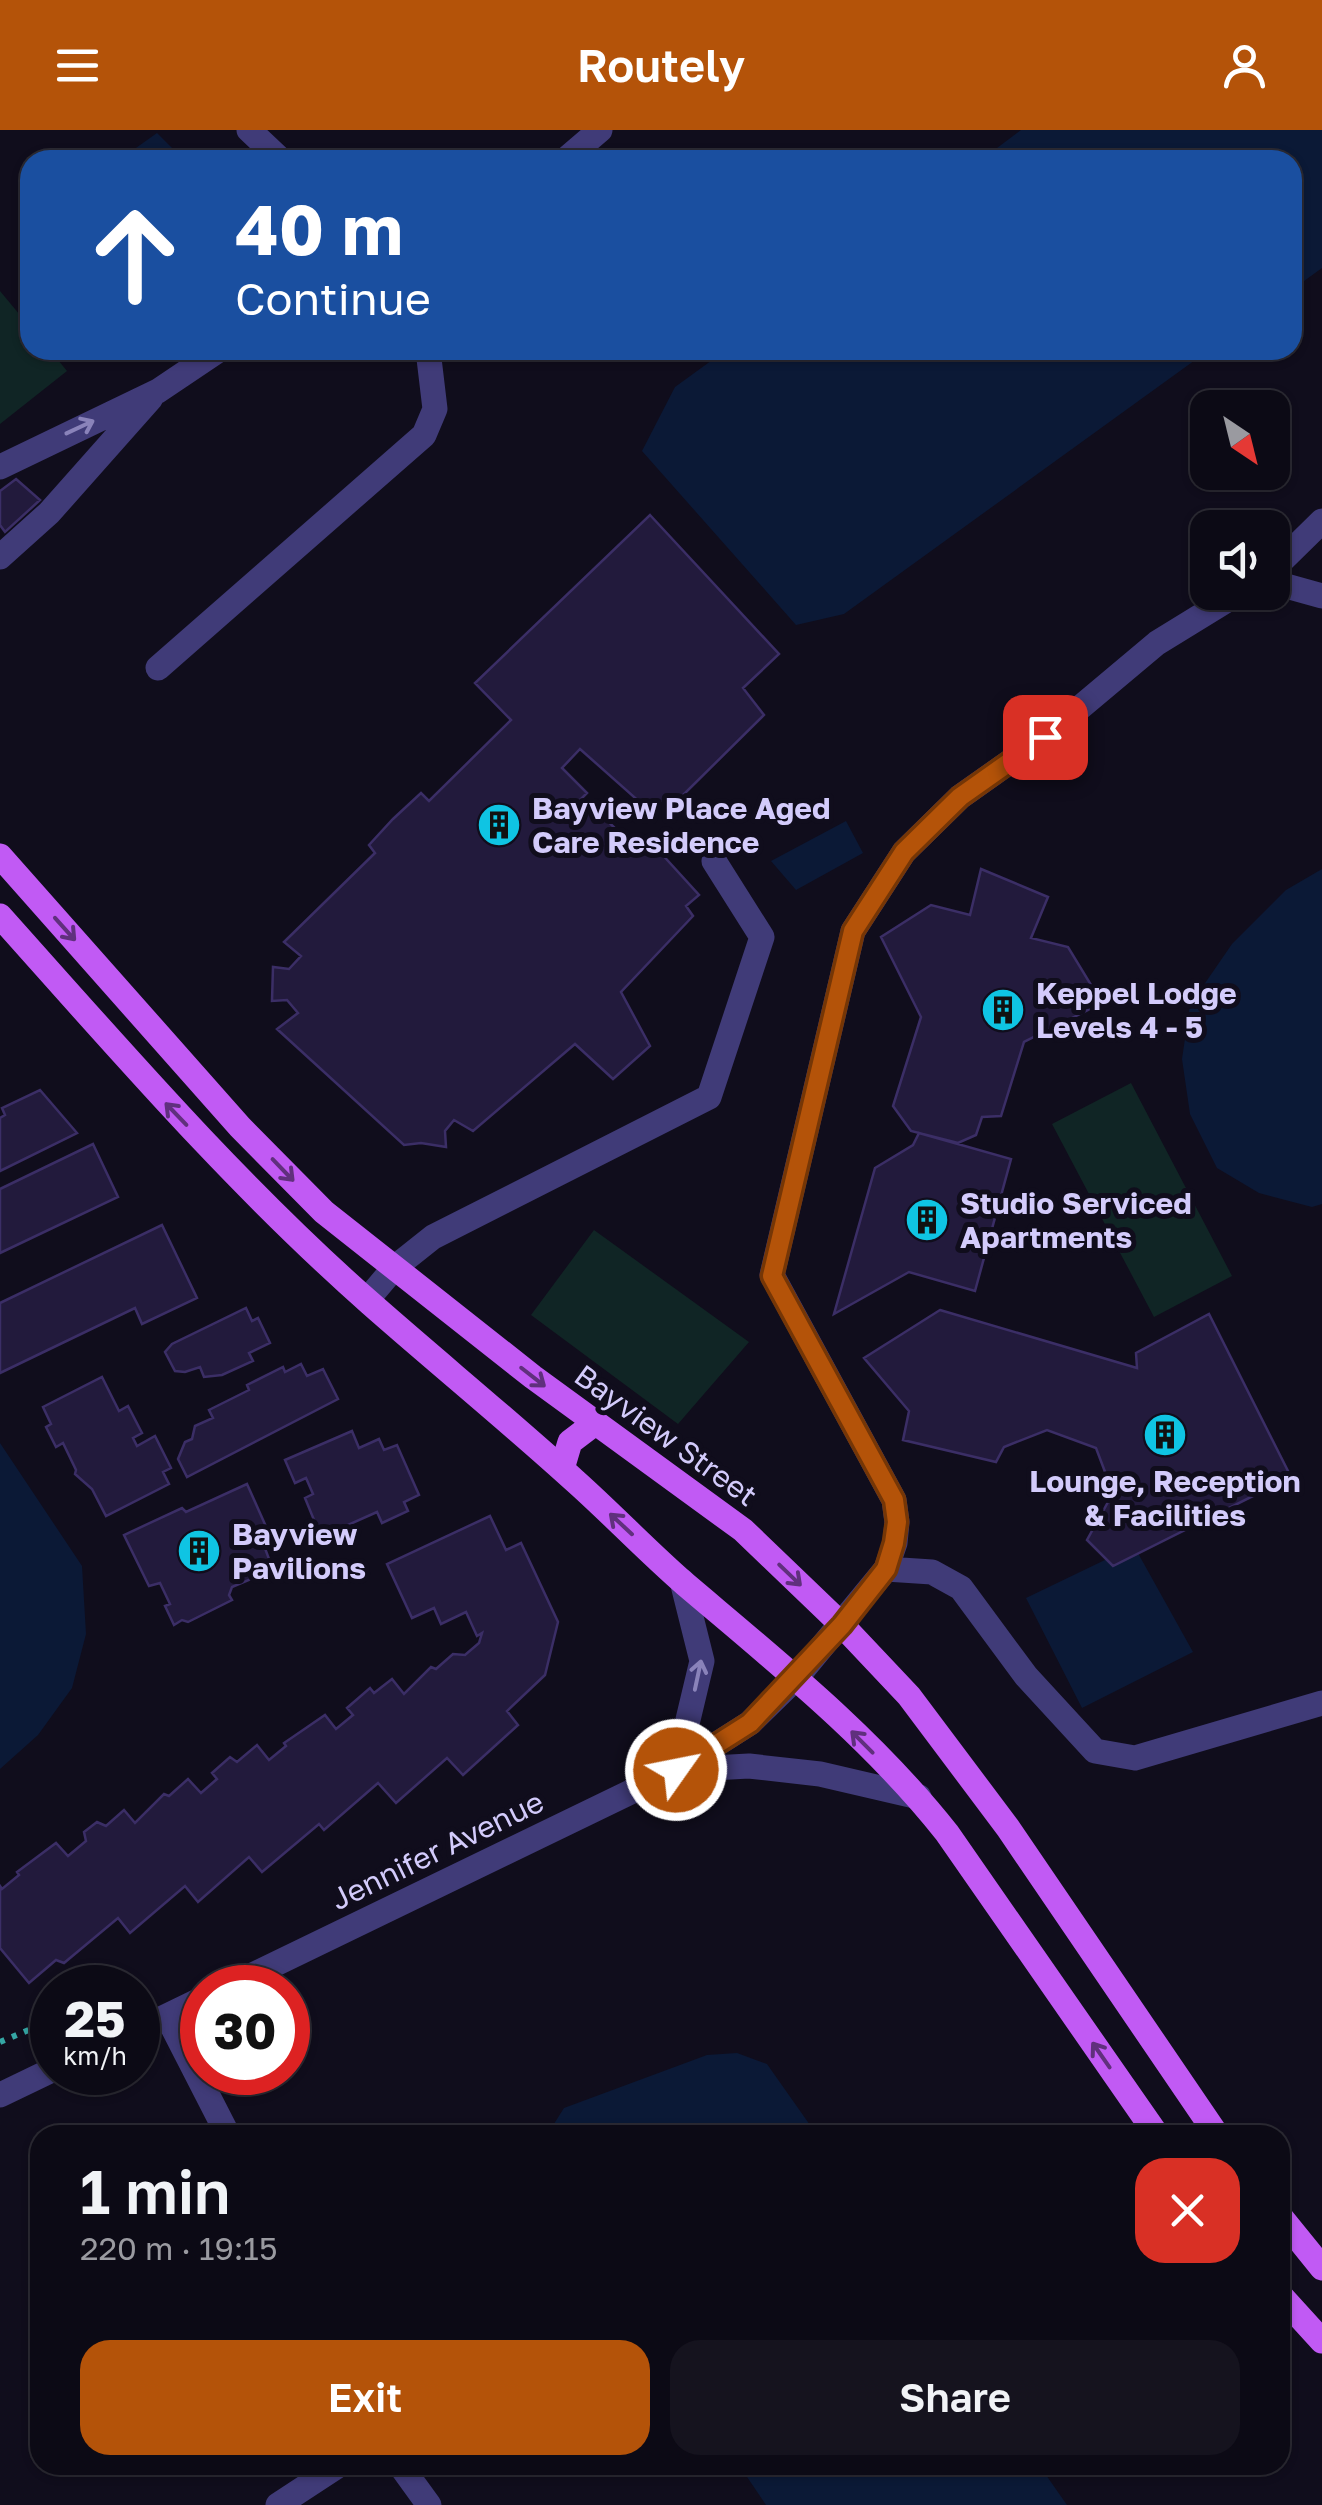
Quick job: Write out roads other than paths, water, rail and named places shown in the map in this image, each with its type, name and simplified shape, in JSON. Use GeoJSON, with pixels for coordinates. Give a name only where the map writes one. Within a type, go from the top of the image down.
{"type":"FeatureCollection","features":[{"type":"Feature","properties":{"kind":"main road","name":"Bayview Street"},"geometry":{"type":"LineString","coordinates":[[0,856],[240,1127],[324,1212],[594,1424],[743,1530],[842,1625],[909,1696],[1008,1828],[1211,2125]]}},
{"type":"Feature","properties":{"kind":"main road"},"geometry":{"type":"LineString","coordinates":[[0,916],[160,1096],[262,1202],[682,1581],[796,1677],[919,1797],[1149,2125]]}},
{"type":"Feature","properties":{"kind":"main road"},"geometry":{"type":"LineString","coordinates":[[562,1469],[570,1442],[594,1424]]}},
{"type":"Feature","properties":{"kind":"main road"},"geometry":{"type":"LineString","coordinates":[[1290,2228],[1322,2268]]}},
{"type":"Feature","properties":{"kind":"main road"},"geometry":{"type":"LineString","coordinates":[[1290,2305],[1322,2342]]}},
{"type":"Feature","properties":{"kind":"street"},"geometry":{"type":"LineString","coordinates":[[249,130],[270,150]]}},
{"type":"Feature","properties":{"kind":"street"},"geometry":{"type":"LineString","coordinates":[[577,150],[600,130]]}},
{"type":"Feature","properties":{"kind":"street"},"geometry":{"type":"LineString","coordinates":[[0,467],[158,390],[204,360]]}},
{"type":"Feature","properties":{"kind":"street"},"geometry":{"type":"LineString","coordinates":[[158,668],[424,434],[435,409],[429,360]]}},
{"type":"Feature","properties":{"kind":"street"},"geometry":{"type":"LineString","coordinates":[[0,556],[49,513],[158,390]]}},
{"type":"Feature","properties":{"kind":"street"},"geometry":{"type":"LineString","coordinates":[[1290,552],[1322,521]]}},
{"type":"Feature","properties":{"kind":"street"},"geometry":{"type":"LineString","coordinates":[[1290,587],[1322,596]]}},
{"type":"Feature","properties":{"kind":"street"},"geometry":{"type":"LineString","coordinates":[[1210,610],[1157,642],[1045,737],[960,797],[904,852],[853,931],[772,1276],[894,1500],[897,1522],[886,1569],[932,1572],[960,1588],[1026,1676],[1096,1751],[1135,1758],[1322,1702]]}},
{"type":"Feature","properties":{"kind":"street"},"geometry":{"type":"LineString","coordinates":[[367,1300],[394,1268],[433,1238],[709,1096],[762,937],[714,861]]}},
{"type":"Feature","properties":{"kind":"street","name":"Jennifer Avenue"},"geometry":{"type":"LineString","coordinates":[[273,1965],[676,1770],[750,1723],[842,1625],[886,1569]]}},
{"type":"Feature","properties":{"kind":"street"},"geometry":{"type":"LineString","coordinates":[[676,1770],[702,1661],[682,1581]]}},
{"type":"Feature","properties":{"kind":"street","name":"Jennifer Avenue"},"geometry":{"type":"LineString","coordinates":[[676,1770],[764,1768],[820,1774],[919,1797]]}},
{"type":"Feature","properties":{"kind":"street"},"geometry":{"type":"LineString","coordinates":[[160,2019],[180,2010]]}},
{"type":"Feature","properties":{"kind":"street"},"geometry":{"type":"LineString","coordinates":[[167,2016],[223,2125]]}},
{"type":"Feature","properties":{"kind":"street"},"geometry":{"type":"LineString","coordinates":[[0,2095],[30,2081]]}},
{"type":"Feature","properties":{"kind":"street"},"geometry":{"type":"LineString","coordinates":[[278,2505],[324,2475]]}},
{"type":"Feature","properties":{"kind":"street"},"geometry":{"type":"LineString","coordinates":[[407,2475],[428,2505]]}},
{"type":"Feature","properties":{"kind":"water"},"geometry":{"type":"Polygon","coordinates":[[[1021,130],[1322,130],[1322,268],[1302,282],[1302,150],[994,150],[1021,130]]]}},
{"type":"Feature","properties":{"kind":"water"},"geometry":{"type":"Polygon","coordinates":[[[157,133],[174,150],[133,150],[157,133]]]}},
{"type":"Feature","properties":{"kind":"water"},"geometry":{"type":"Polygon","coordinates":[[[712,360],[1195,360],[844,614],[796,625],[642,451],[675,387],[712,360]]]}},
{"type":"Feature","properties":{"kind":"water"},"geometry":{"type":"Polygon","coordinates":[[[846,821],[863,853],[796,890],[771,861],[846,821]]]}},
{"type":"Feature","properties":{"kind":"water"},"geometry":{"type":"Polygon","coordinates":[[[1322,869],[1322,1204],[1312,1207],[1259,1193],[1217,1168],[1190,1114],[1182,1059],[1190,1005],[1232,944],[1286,890],[1322,869]]]}},
{"type":"Feature","properties":{"kind":"water"},"geometry":{"type":"Polygon","coordinates":[[[0,1443],[82,1566],[86,1634],[72,1688],[38,1735],[0,1769],[0,1443]]]}},
{"type":"Feature","properties":{"kind":"water"},"geometry":{"type":"Polygon","coordinates":[[[1134,1546],[1193,1652],[1082,1708],[1026,1598],[1134,1546]]]}},
{"type":"Feature","properties":{"kind":"water"},"geometry":{"type":"Polygon","coordinates":[[[737,2053],[767,2064],[810,2125],[553,2125],[564,2108],[707,2055],[737,2053]]]}},
{"type":"Feature","properties":{"kind":"water"},"geometry":{"type":"Polygon","coordinates":[[[746,2475],[1046,2475],[1067,2505],[766,2505],[746,2475]]]}},
{"type":"Feature","properties":{"kind":"place","name":"Bayview Place Aged Care Residence"},"geometry":{"type":"Point","coordinates":[499,825]}},
{"type":"Feature","properties":{"kind":"place","name":"Keppel Lodge Levels 4 - 5"},"geometry":{"type":"Point","coordinates":[1003,1010]}},
{"type":"Feature","properties":{"kind":"place","name":"Studio Serviced Apartments"},"geometry":{"type":"Point","coordinates":[927,1220]}},
{"type":"Feature","properties":{"kind":"place","name":"Lounge, Reception & Facilities"},"geometry":{"type":"Point","coordinates":[1165,1435]}},
{"type":"Feature","properties":{"kind":"place","name":"Bayview Pavilions"},"geometry":{"type":"Point","coordinates":[199,1551]}}]}
